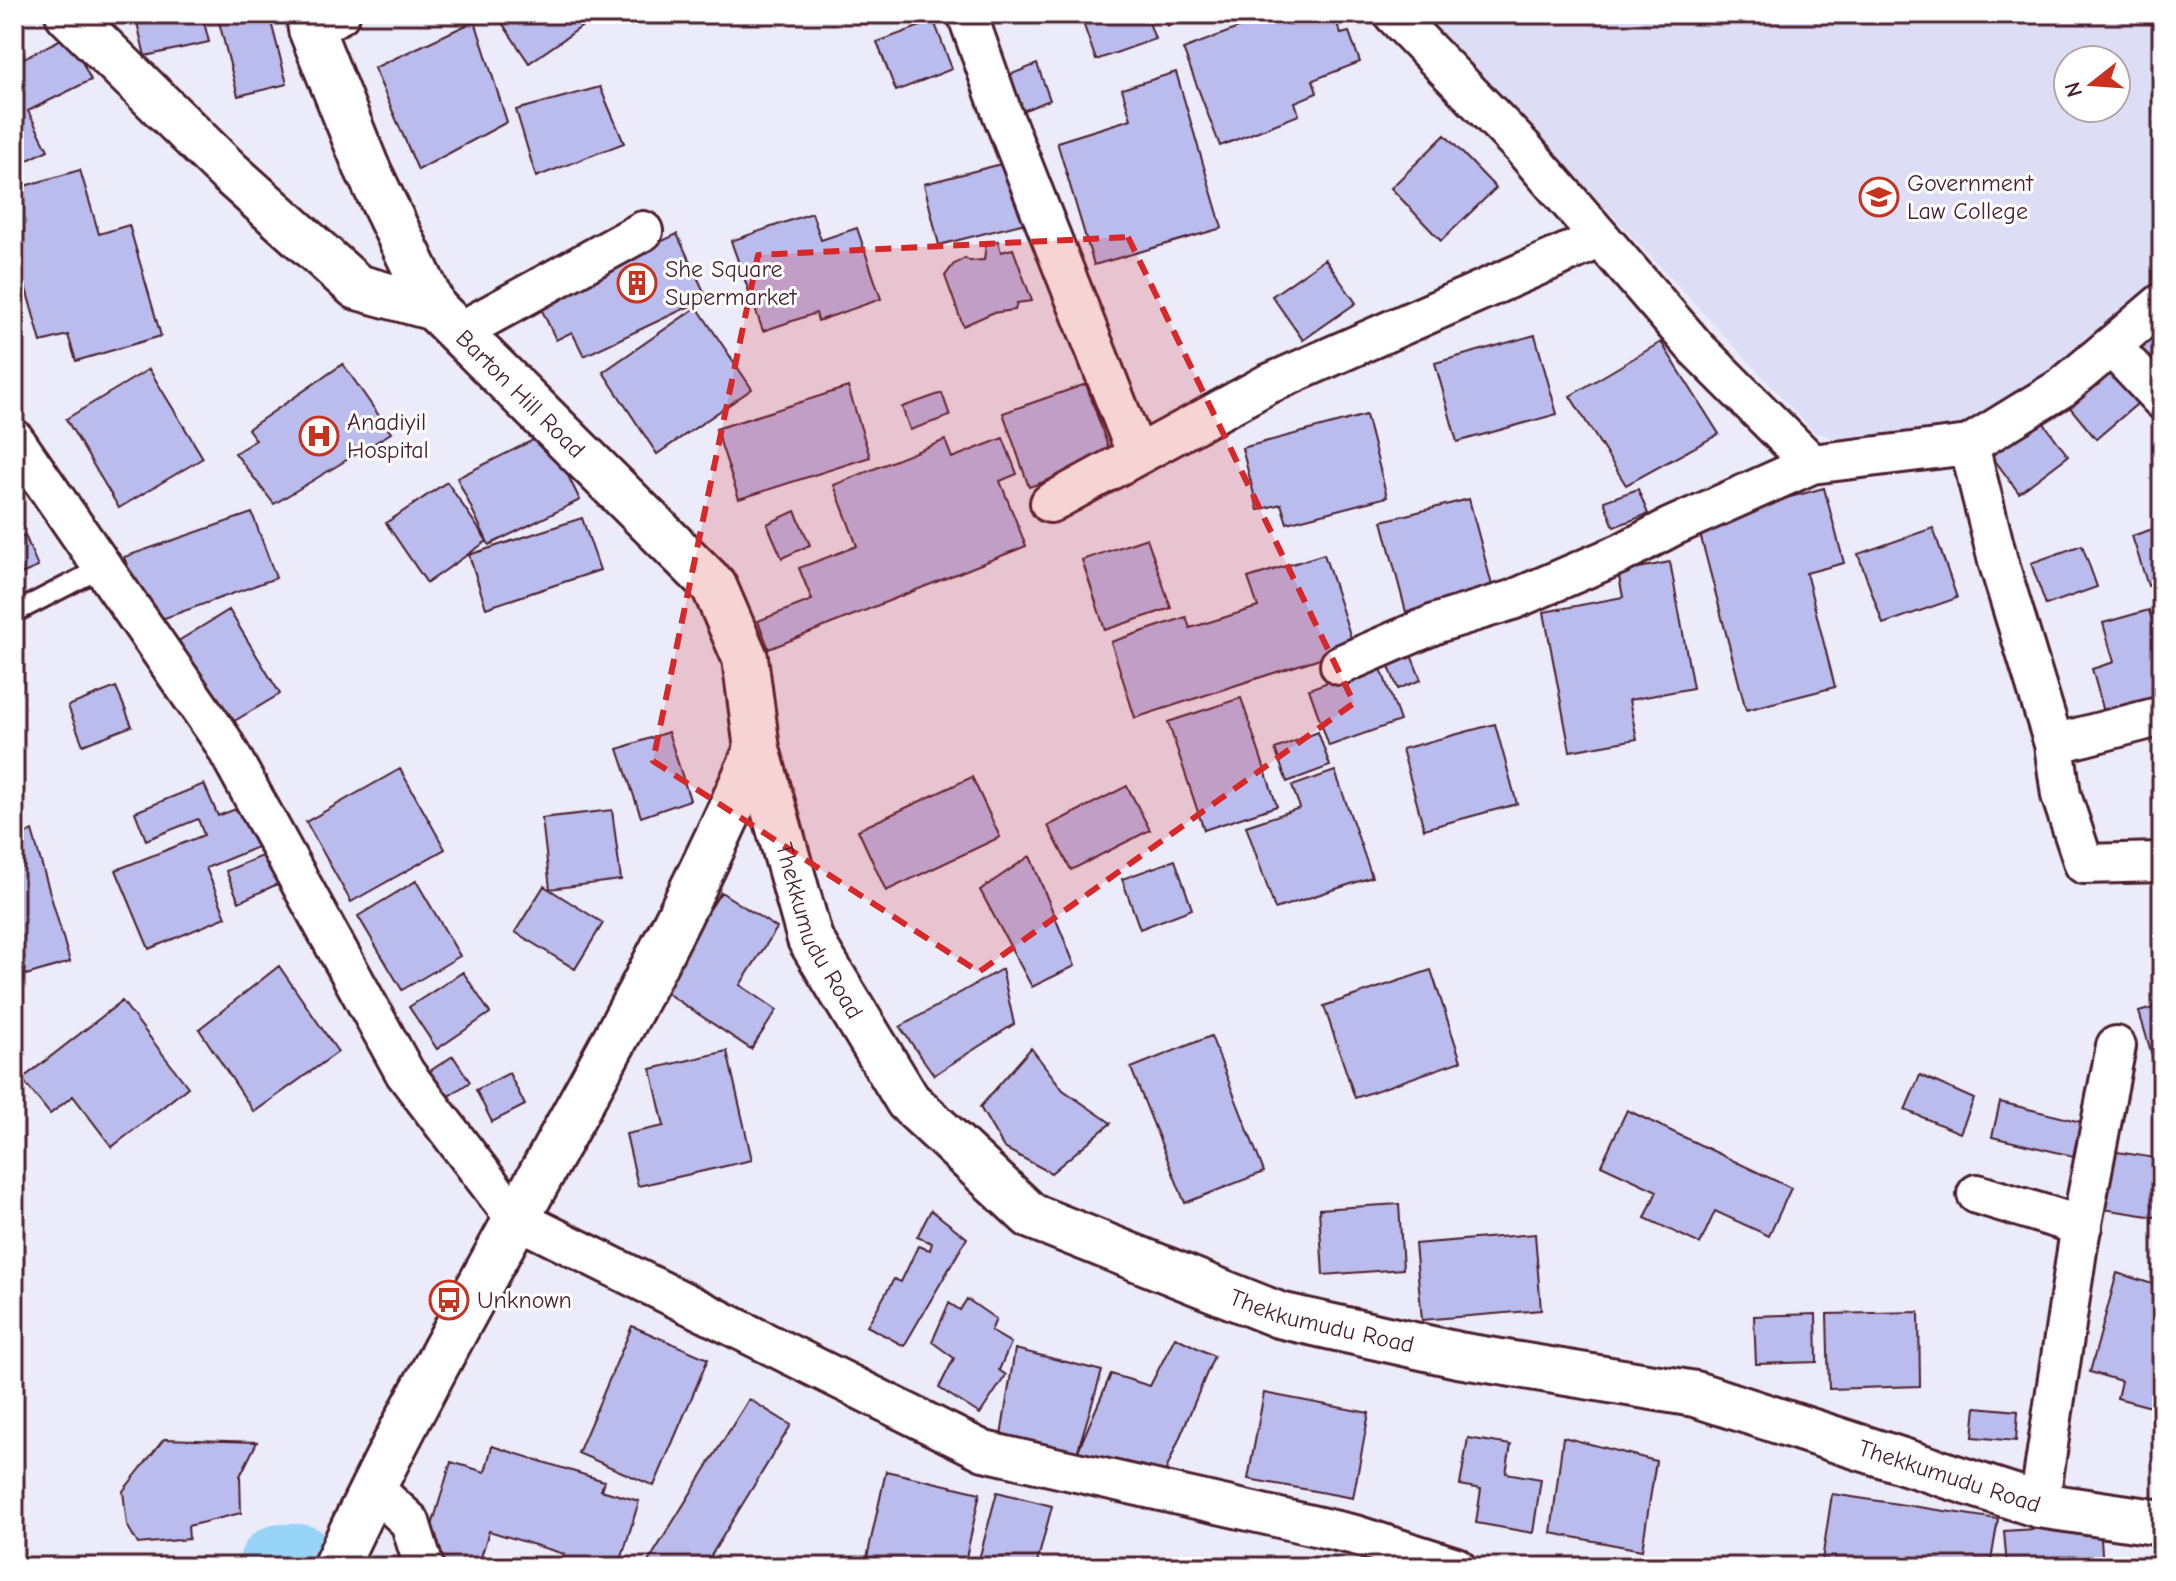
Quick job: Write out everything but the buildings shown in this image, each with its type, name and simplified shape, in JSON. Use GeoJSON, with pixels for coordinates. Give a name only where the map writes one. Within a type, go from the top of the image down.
{"type":"FeatureCollection","features":[{"type":"Feature","properties":{"kind":"main road"},"geometry":{"type":"LineString","coordinates":[[68,14],[228,171],[357,287],[446,320]]}},
{"type":"Feature","properties":{"kind":"main road","name":"Barton Hill Road"},"geometry":{"type":"LineString","coordinates":[[320,19],[366,166],[446,320],[714,586],[745,658],[757,749]]}},
{"type":"Feature","properties":{"kind":"main road"},"geometry":{"type":"LineString","coordinates":[[335,1567],[372,1487],[599,1067],[722,831],[757,749]]}},
{"type":"Feature","properties":{"kind":"main road","name":"Thekkumudu Road"},"geometry":{"type":"LineString","coordinates":[[757,749],[810,939],[908,1101],[1031,1216],[1279,1315],[1458,1355],[1695,1394],[2039,1505],[2162,1523]]}},
{"type":"Feature","properties":{"kind":"street"},"geometry":{"type":"LineString","coordinates":[[967,14],[1002,113],[1137,455]]}},
{"type":"Feature","properties":{"kind":"street"},"geometry":{"type":"LineString","coordinates":[[1393,14],[1522,147],[1696,348],[1812,464]]}},
{"type":"Feature","properties":{"kind":"street"},"geometry":{"type":"LineString","coordinates":[[446,320],[643,231]]}},
{"type":"Feature","properties":{"kind":"street"},"geometry":{"type":"LineString","coordinates":[[1050,503],[1266,385],[1601,238]]}},
{"type":"Feature","properties":{"kind":"street"},"geometry":{"type":"LineString","coordinates":[[1340,665],[1437,623],[1526,594],[1812,464],[1969,445],[2063,387],[2162,303]]}},
{"type":"Feature","properties":{"kind":"street"},"geometry":{"type":"LineString","coordinates":[[2112,347],[2162,400]]}},
{"type":"Feature","properties":{"kind":"street"},"geometry":{"type":"LineString","coordinates":[[14,439],[222,740],[405,1073],[515,1218],[984,1451],[1355,1535],[1456,1567]]}},
{"type":"Feature","properties":{"kind":"street"},"geometry":{"type":"LineString","coordinates":[[1969,445],[1998,561],[2054,744],[2061,795],[2084,864],[2162,862]]}},
{"type":"Feature","properties":{"kind":"street"},"geometry":{"type":"LineString","coordinates":[[2054,744],[2162,716]]}},
{"type":"Feature","properties":{"kind":"street"},"geometry":{"type":"LineString","coordinates":[[2039,1505],[2082,1226],[2116,1046]]}},
{"type":"Feature","properties":{"kind":"street"},"geometry":{"type":"LineString","coordinates":[[1977,1194],[2082,1226]]}},
{"type":"Feature","properties":{"kind":"street"},"geometry":{"type":"LineString","coordinates":[[372,1487],[410,1522],[424,1567]]}},
{"type":"Feature","properties":{"kind":"lane"},"geometry":{"type":"LineString","coordinates":[[14,613],[103,567]]}},
{"type":"Feature","properties":{"kind":"highlighted area"},"geometry":{"type":"Polygon","coordinates":[[[1128,237],[1354,703],[979,972],[653,761],[758,255],[1128,237]]]}},
{"type":"Feature","properties":{"kind":"shaded area","name":"Government Law College"},"geometry":{"type":"Polygon","coordinates":[[[1425,14],[2162,14],[2162,286],[2052,383],[1910,459],[1814,432],[1425,14]]]}},
{"type":"Feature","properties":{"kind":"waterway"},"geometry":{"type":"LineString","coordinates":[[281,1567],[298,1567]]}},
{"type":"Feature","properties":{"kind":"place","name":"Government Law College"},"geometry":{"type":"Point","coordinates":[1879,197]}},
{"type":"Feature","properties":{"kind":"place","name":"She Square Supermarket"},"geometry":{"type":"Point","coordinates":[637,283]}},
{"type":"Feature","properties":{"kind":"place","name":"Anadiyil Hospital"},"geometry":{"type":"Point","coordinates":[319,436]}},
{"type":"Feature","properties":{"kind":"place","name":"Unknown"},"geometry":{"type":"Point","coordinates":[449,1300]}}]}
